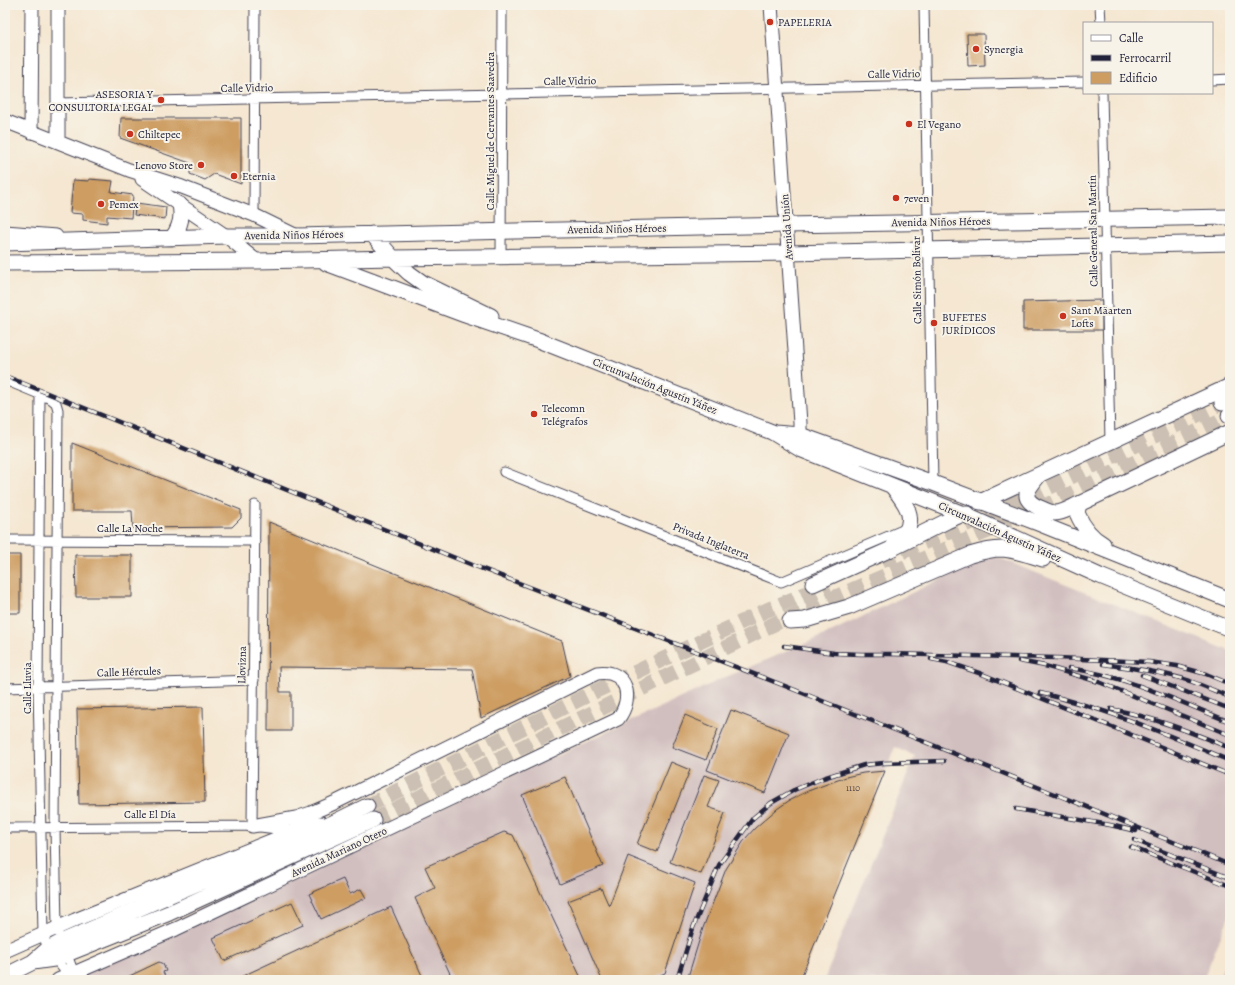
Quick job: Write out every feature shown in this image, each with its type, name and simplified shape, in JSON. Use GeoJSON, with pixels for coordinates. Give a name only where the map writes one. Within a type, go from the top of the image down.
{"type":"FeatureCollection","features":[{"type":"Feature","properties":{"kind":"main road"},"geometry":{"type":"LineString","coordinates":[[31,132],[32,5]]}},
{"type":"Feature","properties":{"kind":"main road"},"geometry":{"type":"LineString","coordinates":[[58,5],[58,142]]}},
{"type":"Feature","properties":{"kind":"main road","name":"Avenida Unión"},"geometry":{"type":"LineString","coordinates":[[772,5],[800,442]]}},
{"type":"Feature","properties":{"kind":"main road"},"geometry":{"type":"LineString","coordinates":[[5,121],[129,170],[182,187],[254,215],[297,236]]}},
{"type":"Feature","properties":{"kind":"main road"},"geometry":{"type":"LineString","coordinates":[[129,170],[226,236],[257,261]]}},
{"type":"Feature","properties":{"kind":"main road"},"geometry":{"type":"LineString","coordinates":[[172,238],[177,231],[180,222],[182,213],[180,205]]}},
{"type":"Feature","properties":{"kind":"main road","name":"Avenida Niños Héroes"},"geometry":{"type":"LineString","coordinates":[[5,243],[226,236],[297,236],[1230,217]]}},
{"type":"Feature","properties":{"kind":"main road"},"geometry":{"type":"LineString","coordinates":[[5,232],[56,236],[81,240]]}},
{"type":"Feature","properties":{"kind":"main road","name":"Circunvalación Agustín Yáñez"},"geometry":{"type":"LineString","coordinates":[[372,234],[393,258],[409,273],[423,283],[538,340]]}},
{"type":"Feature","properties":{"kind":"main road"},"geometry":{"type":"LineString","coordinates":[[5,263],[257,261],[501,256],[788,253],[1230,243]]}},
{"type":"Feature","properties":{"kind":"main road","name":"Circunvalación Agustín Yáñez"},"geometry":{"type":"LineString","coordinates":[[318,260],[465,315],[538,340],[772,432],[934,483],[1230,600]]}},
{"type":"Feature","properties":{"kind":"main road"},"geometry":{"type":"LineString","coordinates":[[980,502],[1230,386]]}},
{"type":"Feature","properties":{"kind":"main road"},"geometry":{"type":"LineString","coordinates":[[1039,474],[1026,493],[1026,497],[1034,505],[1054,513],[1079,504],[1230,432]]}},
{"type":"Feature","properties":{"kind":"main road","name":"Circunvalación Agustín Yáñez"},"geometry":{"type":"LineString","coordinates":[[800,442],[892,486],[963,514],[1100,576],[1230,629]]}},
{"type":"Feature","properties":{"kind":"main road"},"geometry":{"type":"LineString","coordinates":[[889,550],[905,534],[908,528],[910,516],[908,508],[892,486]]}},
{"type":"Feature","properties":{"kind":"main road"},"geometry":{"type":"LineString","coordinates":[[1079,504],[1077,513],[1085,530],[1098,542],[1133,562]]}},
{"type":"Feature","properties":{"kind":"main road"},"geometry":{"type":"LineString","coordinates":[[813,584],[889,550],[963,514],[979,513],[996,516],[1032,529],[1058,531]]}},
{"type":"Feature","properties":{"kind":"main road"},"geometry":{"type":"LineString","coordinates":[[790,622],[805,620],[849,607],[970,555],[985,551],[1001,549],[1015,551],[1100,576]]}},
{"type":"Feature","properties":{"kind":"main road","name":"Avenida Mariano Otero"},"geometry":{"type":"LineString","coordinates":[[66,976],[176,929],[618,720],[626,707],[627,691],[624,684],[613,674],[597,673],[334,803],[296,818],[252,826]]}},
{"type":"Feature","properties":{"kind":"main road"},"geometry":{"type":"LineString","coordinates":[[5,951],[57,927],[296,831],[366,813]]}},
{"type":"Feature","properties":{"kind":"main road"},"geometry":{"type":"LineString","coordinates":[[5,976],[294,842],[366,813]]}},
{"type":"Feature","properties":{"kind":"street"},"geometry":{"type":"LineString","coordinates":[[254,215],[255,5]]}},
{"type":"Feature","properties":{"kind":"street","name":"Calle Miguel de Cervantes Saavedra"},"geometry":{"type":"LineString","coordinates":[[501,256],[502,5]]}},
{"type":"Feature","properties":{"kind":"street","name":"Calle Simón Bolívar"},"geometry":{"type":"LineString","coordinates":[[924,5],[934,483]]}},
{"type":"Feature","properties":{"kind":"street"},"geometry":{"type":"LineString","coordinates":[[1100,5],[1101,22]]}},
{"type":"Feature","properties":{"kind":"street"},"geometry":{"type":"LineString","coordinates":[[1213,80],[1230,79]]}},
{"type":"Feature","properties":{"kind":"street","name":"Calle Vidrio"},"geometry":{"type":"LineString","coordinates":[[57,104],[1083,82]]}},
{"type":"Feature","properties":{"kind":"street","name":"Calle General San Martín"},"geometry":{"type":"LineString","coordinates":[[1102,94],[1110,441]]}},
{"type":"Feature","properties":{"kind":"street"},"geometry":{"type":"LineString","coordinates":[[5,380],[40,394]]}},
{"type":"Feature","properties":{"kind":"street","name":"Calle Lluvia"},"geometry":{"type":"LineString","coordinates":[[66,976],[57,951],[42,934],[38,687],[40,394],[51,398],[56,403],[58,410],[56,540],[57,951],[66,976]]}},
{"type":"Feature","properties":{"kind":"street","name":"Privada Inglaterra"},"geometry":{"type":"LineString","coordinates":[[504,472],[781,582],[908,528]]}},
{"type":"Feature","properties":{"kind":"street","name":"Llovizna"},"geometry":{"type":"LineString","coordinates":[[252,826],[255,505]]}},
{"type":"Feature","properties":{"kind":"street","name":"Calle La Noche"},"geometry":{"type":"LineString","coordinates":[[5,540],[255,541]]}},
{"type":"Feature","properties":{"kind":"street","name":"Calle Hércules"},"geometry":{"type":"LineString","coordinates":[[5,688],[254,680]]}},
{"type":"Feature","properties":{"kind":"street","name":"Calle El Día"},"geometry":{"type":"LineString","coordinates":[[5,828],[252,826],[296,831]]}},
{"type":"Feature","properties":{"kind":"shaded area"},"geometry":{"type":"Polygon","coordinates":[[[997,557],[1230,651],[1230,914],[1203,980],[824,980],[915,756],[895,747],[800,980],[70,980],[726,677],[816,639],[982,559],[997,557]]]}},
{"type":"Feature","properties":{"kind":"shaded area"},"geometry":{"type":"Polygon","coordinates":[[[1230,951],[1230,980],[1218,980],[1230,951]]]}},
{"type":"Feature","properties":{"kind":"building","name":"Synergia"},"geometry":{"type":"Polygon","coordinates":[[[967,34],[984,34],[985,65],[968,66],[967,34]]]}},
{"type":"Feature","properties":{"kind":"building"},"geometry":{"type":"Polygon","coordinates":[[[121,118],[241,118],[241,184],[214,174],[205,180],[190,174],[190,163],[120,138],[121,118]]]}},
{"type":"Feature","properties":{"kind":"building","name":"Pemex"},"geometry":{"type":"Polygon","coordinates":[[[89,179],[113,181],[111,192],[133,195],[131,218],[107,216],[107,223],[83,220],[83,214],[70,213],[73,180],[89,181],[89,179]]]}},
{"type":"Feature","properties":{"kind":"building","name":"Pemex"},"geometry":{"type":"Polygon","coordinates":[[[136,203],[166,207],[165,219],[134,215],[136,203]]]}},
{"type":"Feature","properties":{"kind":"building","name":"Sant Mäarten Lofts"},"geometry":{"type":"Polygon","coordinates":[[[1102,300],[1102,330],[1023,330],[1023,302],[1102,300]]]}},
{"type":"Feature","properties":{"kind":"building"},"geometry":{"type":"Polygon","coordinates":[[[72,443],[241,510],[241,518],[232,527],[133,528],[132,511],[72,511],[72,443]]]}},
{"type":"Feature","properties":{"kind":"building"},"geometry":{"type":"Polygon","coordinates":[[[269,522],[562,641],[570,676],[481,718],[472,669],[279,667],[280,692],[291,692],[291,731],[268,731],[269,522]]]}},
{"type":"Feature","properties":{"kind":"building"},"geometry":{"type":"Polygon","coordinates":[[[5,555],[20,555],[20,613],[5,613],[5,555]]]}},
{"type":"Feature","properties":{"kind":"building"},"geometry":{"type":"Polygon","coordinates":[[[75,555],[132,555],[132,597],[76,597],[75,555]]]}},
{"type":"Feature","properties":{"kind":"building"},"geometry":{"type":"Polygon","coordinates":[[[203,707],[205,802],[79,804],[77,709],[203,707]]]}},
{"type":"Feature","properties":{"kind":"building"},"geometry":{"type":"Polygon","coordinates":[[[731,710],[789,733],[765,793],[707,770],[731,710]]]}},
{"type":"Feature","properties":{"kind":"building"},"geometry":{"type":"Polygon","coordinates":[[[685,715],[718,729],[706,760],[672,747],[685,715]]]}},
{"type":"Feature","properties":{"kind":"building"},"geometry":{"type":"Polygon","coordinates":[[[671,762],[690,770],[657,852],[637,844],[671,762]]]}},
{"type":"Feature","properties":{"kind":"building"},"geometry":{"type":"Polygon","coordinates":[[[885,771],[800,980],[687,980],[703,928],[726,869],[745,839],[755,828],[777,809],[790,800],[808,791],[846,777],[863,773],[885,771]]]}},
{"type":"Feature","properties":{"kind":"building"},"geometry":{"type":"Polygon","coordinates":[[[704,775],[719,780],[708,807],[725,813],[701,874],[670,862],[704,775]]]}},
{"type":"Feature","properties":{"kind":"building"},"geometry":{"type":"Polygon","coordinates":[[[565,777],[603,866],[560,884],[522,795],[565,777]]]}},
{"type":"Feature","properties":{"kind":"building"},"geometry":{"type":"Polygon","coordinates":[[[504,832],[513,835],[582,980],[453,980],[415,898],[435,888],[425,867],[504,832]]]}},
{"type":"Feature","properties":{"kind":"building"},"geometry":{"type":"Polygon","coordinates":[[[628,856],[695,883],[665,973],[649,980],[602,980],[568,901],[601,888],[609,906],[628,856]]]}},
{"type":"Feature","properties":{"kind":"building"},"geometry":{"type":"Polygon","coordinates":[[[343,879],[350,894],[361,889],[366,898],[321,919],[309,894],[343,879]]]}},
{"type":"Feature","properties":{"kind":"building"},"geometry":{"type":"Polygon","coordinates":[[[292,902],[303,925],[224,961],[213,938],[292,902]]]}},
{"type":"Feature","properties":{"kind":"building"},"geometry":{"type":"Polygon","coordinates":[[[391,907],[424,980],[234,980],[391,907]]]}},
{"type":"Feature","properties":{"kind":"building"},"geometry":{"type":"Polygon","coordinates":[[[159,962],[163,964],[166,971],[163,972],[167,980],[121,980],[159,962]]]}},
{"type":"Feature","properties":{"kind":"tunnel"},"geometry":{"type":"LineString","coordinates":[[881,561],[1036,494],[1222,403]]}},
{"type":"Feature","properties":{"kind":"tunnel"},"geometry":{"type":"LineString","coordinates":[[373,820],[776,623],[1050,504],[1229,416]]}},
{"type":"Feature","properties":{"kind":"tunnel"},"geometry":{"type":"LineString","coordinates":[[367,806],[594,692],[767,610],[829,584]]}},
{"type":"Feature","properties":{"kind":"railway"},"geometry":{"type":"LineString","coordinates":[[5,376],[475,566],[785,686],[1230,865]]}},
{"type":"Feature","properties":{"kind":"railway"},"geometry":{"type":"LineString","coordinates":[[784,646],[834,653],[1057,658],[1149,662],[1177,666],[1206,674],[1230,684]]}},
{"type":"Feature","properties":{"kind":"railway"},"geometry":{"type":"LineString","coordinates":[[931,659],[947,662],[982,674],[1230,775]]}},
{"type":"Feature","properties":{"kind":"railway"},"geometry":{"type":"LineString","coordinates":[[1019,661],[1045,666],[1099,682],[1230,735]]}},
{"type":"Feature","properties":{"kind":"railway"},"geometry":{"type":"LineString","coordinates":[[1103,664],[1169,675],[1195,683],[1230,697]]}},
{"type":"Feature","properties":{"kind":"railway"},"geometry":{"type":"LineString","coordinates":[[1069,668],[1131,683],[1230,722]]}},
{"type":"Feature","properties":{"kind":"railway"},"geometry":{"type":"LineString","coordinates":[[1142,675],[1230,709]]}},
{"type":"Feature","properties":{"kind":"railway"},"geometry":{"type":"LineString","coordinates":[[1040,693],[1113,714],[1230,761]]}},
{"type":"Feature","properties":{"kind":"railway"},"geometry":{"type":"LineString","coordinates":[[1111,709],[1157,721],[1230,748]]}},
{"type":"Feature","properties":{"kind":"railway"},"geometry":{"type":"LineString","coordinates":[[677,980],[693,928],[719,865],[753,818],[771,803],[794,790],[823,778],[864,765],[944,761]]}},
{"type":"Feature","properties":{"kind":"railway"},"geometry":{"type":"LineString","coordinates":[[1016,809],[1110,825],[1136,831]]}},
{"type":"Feature","properties":{"kind":"railway"},"geometry":{"type":"LineString","coordinates":[[1134,840],[1230,878]]}},
{"type":"Feature","properties":{"kind":"railway"},"geometry":{"type":"LineString","coordinates":[[1131,847],[1230,886]]}},
{"type":"Feature","properties":{"kind":"place","name":"PAPELERIA"},"geometry":{"type":"Point","coordinates":[770,22]}},
{"type":"Feature","properties":{"kind":"place","name":"Synergia"},"geometry":{"type":"Point","coordinates":[976,49]}},
{"type":"Feature","properties":{"kind":"place","name":"ASESORIA Y CONSULTORIA LEGAL"},"geometry":{"type":"Point","coordinates":[161,100]}},
{"type":"Feature","properties":{"kind":"place","name":"El Vegano"},"geometry":{"type":"Point","coordinates":[909,124]}},
{"type":"Feature","properties":{"kind":"place","name":"Chiltepec"},"geometry":{"type":"Point","coordinates":[130,134]}},
{"type":"Feature","properties":{"kind":"place","name":"Lenovo Store"},"geometry":{"type":"Point","coordinates":[201,165]}},
{"type":"Feature","properties":{"kind":"place","name":"Eternia"},"geometry":{"type":"Point","coordinates":[234,176]}},
{"type":"Feature","properties":{"kind":"place","name":"7even"},"geometry":{"type":"Point","coordinates":[896,198]}},
{"type":"Feature","properties":{"kind":"place","name":"Pemex"},"geometry":{"type":"Point","coordinates":[101,204]}},
{"type":"Feature","properties":{"kind":"place","name":"Sant Mäarten Lofts"},"geometry":{"type":"Point","coordinates":[1063,316]}},
{"type":"Feature","properties":{"kind":"place","name":"BUFETES JURÍDICOS"},"geometry":{"type":"Point","coordinates":[934,323]}},
{"type":"Feature","properties":{"kind":"place","name":"Telecomn Telégrafos"},"geometry":{"type":"Point","coordinates":[534,414]}}]}
